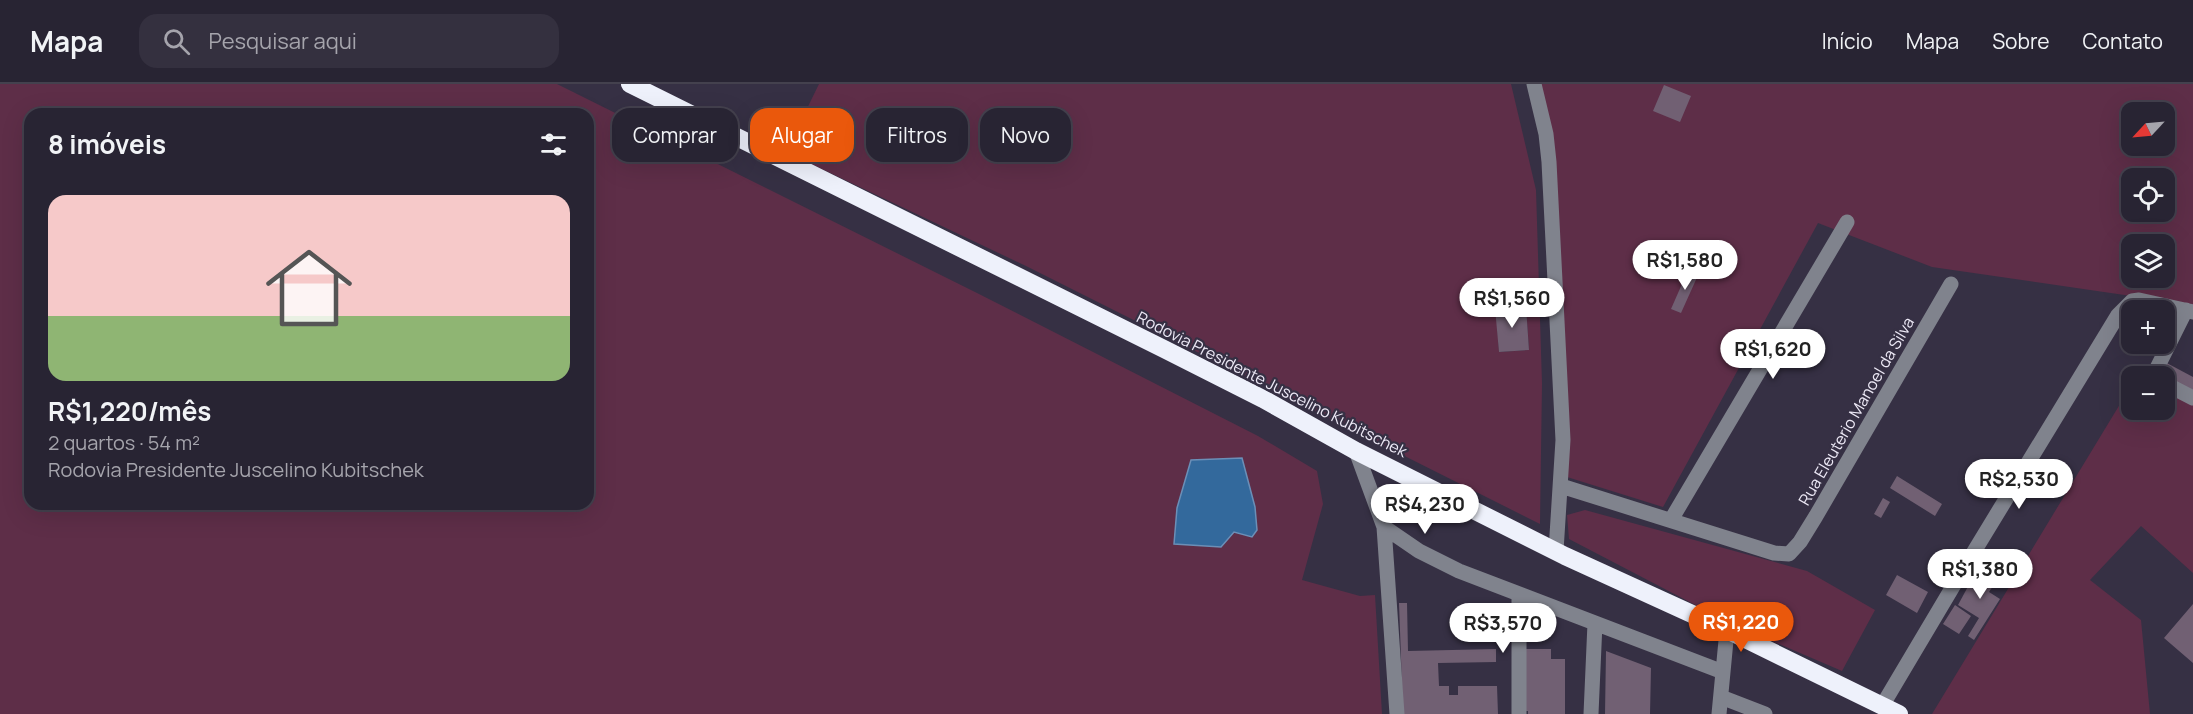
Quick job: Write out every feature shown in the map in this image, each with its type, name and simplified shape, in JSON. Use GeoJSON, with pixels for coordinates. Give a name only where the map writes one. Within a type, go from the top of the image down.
{"type":"FeatureCollection","features":[{"type":"Feature","properties":{"kind":"highway","name":"Rodovia Presidente Juscelino Kubitschek"},"geometry":{"type":"LineString","coordinates":[[630,84],[1174,354],[1263,399],[1356,451],[1556,551],[1890,710]]}},
{"type":"Feature","properties":{"kind":"street"},"geometry":{"type":"LineString","coordinates":[[1534,84],[1546,134],[1552,187],[1563,417],[1556,551]]}},
{"type":"Feature","properties":{"kind":"street"},"geometry":{"type":"LineString","coordinates":[[1561,486],[1671,520],[1847,222]]}},
{"type":"Feature","properties":{"kind":"street","name":"Rua Eleuterio Manoel da Silva"},"geometry":{"type":"LineString","coordinates":[[1671,520],[1774,553],[1789,554],[1800,542],[1816,516],[1951,284]]}},
{"type":"Feature","properties":{"kind":"street"},"geometry":{"type":"LineString","coordinates":[[1890,710],[1961,573],[2118,315],[2132,301],[2190,311],[2158,366]]}},
{"type":"Feature","properties":{"kind":"street"},"geometry":{"type":"LineString","coordinates":[[2175,389],[2193,398]]}},
{"type":"Feature","properties":{"kind":"street"},"geometry":{"type":"LineString","coordinates":[[1356,451],[1384,527],[1397,714]]}},
{"type":"Feature","properties":{"kind":"street"},"geometry":{"type":"LineString","coordinates":[[1384,527],[1438,561],[1723,672]]}},
{"type":"Feature","properties":{"kind":"street"},"geometry":{"type":"LineString","coordinates":[[1519,594],[1519,714]]}},
{"type":"Feature","properties":{"kind":"street"},"geometry":{"type":"LineString","coordinates":[[1592,714],[1595,623]]}},
{"type":"Feature","properties":{"kind":"street"},"geometry":{"type":"LineString","coordinates":[[1719,714],[1726,630]]}},
{"type":"Feature","properties":{"kind":"street"},"geometry":{"type":"LineString","coordinates":[[1721,697],[1765,714]]}},
{"type":"Feature","properties":{"kind":"shaded area"},"geometry":{"type":"Polygon","coordinates":[[[0,84],[557,84],[612,111],[612,162],[714,162],[1258,436],[1317,471],[1323,504],[1302,580],[1360,596],[1375,595],[1382,714],[0,714],[0,84]]]}},
{"type":"Feature","properties":{"kind":"shaded area"},"geometry":{"type":"Polygon","coordinates":[[[819,84],[1511,84],[1536,190],[1542,383],[1540,524],[1028,267],[807,162],[854,162],[854,108],[807,108],[819,84]],[[1526,306],[1496,308],[1499,352],[1529,350],[1526,306]]]}},
{"type":"Feature","properties":{"kind":"shaded area"},"geometry":{"type":"Polygon","coordinates":[[[1539,84],[2193,84],[2193,305],[2175,302],[2175,300],[2159,300],[1932,267],[1818,223],[1663,507],[1567,477],[1539,84]]]}},
{"type":"Feature","properties":{"kind":"shaded area"},"geometry":{"type":"Polygon","coordinates":[[[2175,394],[2193,404],[2193,573],[2141,526],[2090,580],[2141,620],[2150,714],[1932,714],[2121,402],[2121,420],[2175,420],[2175,394]]]}},
{"type":"Feature","properties":{"kind":"shaded area"},"geometry":{"type":"Polygon","coordinates":[[[1585,510],[1807,571],[1875,610],[1842,671],[1730,623],[1569,539],[1567,515],[1585,510]]]}},
{"type":"Feature","properties":{"kind":"water"},"geometry":{"type":"Polygon","coordinates":[[[1242,458],[1255,507],[1257,530],[1252,537],[1234,532],[1221,547],[1174,544],[1177,508],[1191,460],[1242,458]]]}},
{"type":"Feature","properties":{"kind":"building"},"geometry":{"type":"Polygon","coordinates":[[[1664,85],[1691,96],[1680,122],[1653,111],[1664,85]]]}},
{"type":"Feature","properties":{"kind":"building"},"geometry":{"type":"Polygon","coordinates":[[[1689,268],[1699,273],[1681,313],[1671,309],[1689,268]]]}},
{"type":"Feature","properties":{"kind":"building"},"geometry":{"type":"Polygon","coordinates":[[[1526,306],[1529,350],[1499,352],[1495,308],[1526,306]]]}},
{"type":"Feature","properties":{"kind":"building"},"geometry":{"type":"Polygon","coordinates":[[[2163,361],[2172,366],[2161,366],[2163,361]]]}},
{"type":"Feature","properties":{"kind":"building"},"geometry":{"type":"Polygon","coordinates":[[[2175,367],[2193,377],[2193,391],[2175,383],[2175,367]]]}},
{"type":"Feature","properties":{"kind":"building"},"geometry":{"type":"Polygon","coordinates":[[[1897,476],[1942,504],[1935,516],[1890,488],[1897,476]]]}},
{"type":"Feature","properties":{"kind":"building"},"geometry":{"type":"Polygon","coordinates":[[[1883,498],[1890,502],[1881,518],[1874,514],[1883,498]]]}},
{"type":"Feature","properties":{"kind":"building"},"geometry":{"type":"Polygon","coordinates":[[[1978,568],[1997,580],[1989,592],[2000,599],[1974,640],[1968,636],[1979,618],[1958,605],[1978,568]]]}},
{"type":"Feature","properties":{"kind":"building"},"geometry":{"type":"Polygon","coordinates":[[[1897,575],[1928,592],[1917,613],[1886,595],[1897,575]]]}},
{"type":"Feature","properties":{"kind":"building"},"geometry":{"type":"Polygon","coordinates":[[[1399,603],[1407,603],[1408,651],[1496,649],[1496,662],[1438,663],[1439,686],[1449,686],[1449,695],[1458,695],[1458,686],[1497,686],[1498,714],[1403,714],[1399,603]]]}},
{"type":"Feature","properties":{"kind":"building"},"geometry":{"type":"Polygon","coordinates":[[[2193,604],[2193,663],[2164,638],[2193,604]]]}},
{"type":"Feature","properties":{"kind":"building"},"geometry":{"type":"Polygon","coordinates":[[[1955,605],[1971,616],[1959,634],[1943,624],[1955,605]]]}},
{"type":"Feature","properties":{"kind":"building"},"geometry":{"type":"Polygon","coordinates":[[[1521,649],[1551,649],[1551,659],[1565,659],[1565,714],[1528,714],[1528,711],[1521,711],[1521,649]]]}},
{"type":"Feature","properties":{"kind":"building"},"geometry":{"type":"Polygon","coordinates":[[[1606,651],[1651,668],[1650,714],[1605,714],[1606,651]]]}}]}
